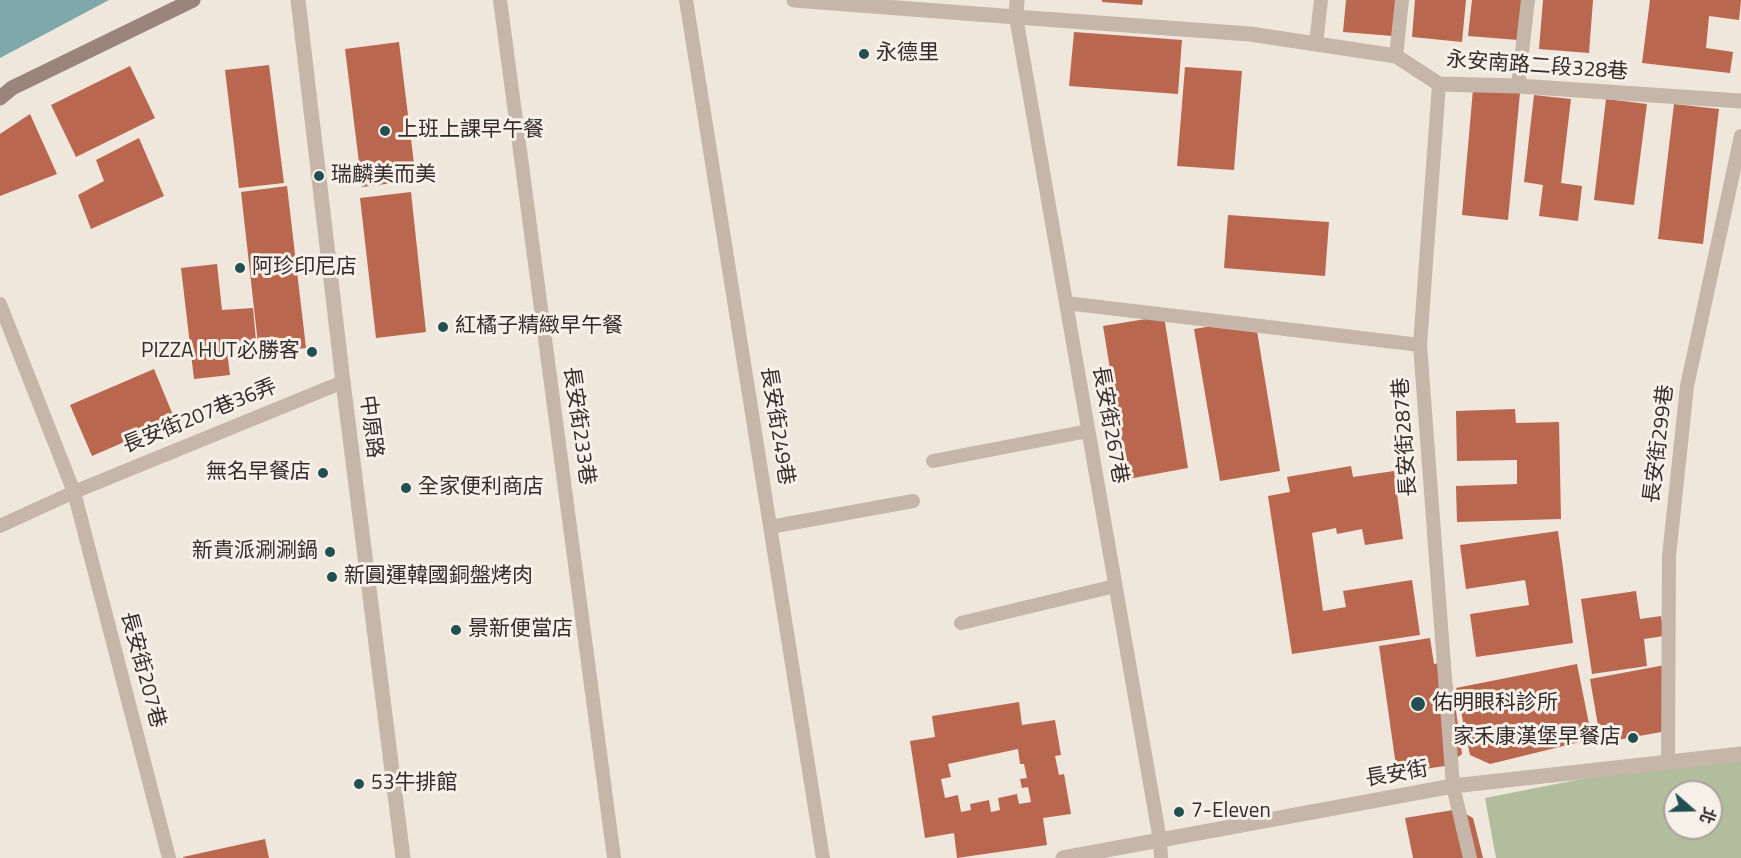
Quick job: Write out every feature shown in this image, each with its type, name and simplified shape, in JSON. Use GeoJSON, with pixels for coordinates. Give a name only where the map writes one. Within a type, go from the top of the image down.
{"type":"FeatureCollection","features":[{"type":"Feature","properties":{"kind":"main road"},"geometry":{"type":"LineString","coordinates":[[0,98],[12,88],[193,0]]}},
{"type":"Feature","properties":{"kind":"street","name":"中原路"},"geometry":{"type":"LineString","coordinates":[[298,0],[403,858]]}},
{"type":"Feature","properties":{"kind":"street","name":"永安南路二段328巷"},"geometry":{"type":"LineString","coordinates":[[794,0],[1250,34],[1396,56],[1439,84],[1518,86],[1741,101]]}},
{"type":"Feature","properties":{"kind":"street"},"geometry":{"type":"LineString","coordinates":[[1016,17],[1017,0]]}},
{"type":"Feature","properties":{"kind":"street","name":"長安街"},"geometry":{"type":"LineString","coordinates":[[1063,858],[1453,786],[1741,754]]}},
{"type":"Feature","properties":{"kind":"lane","name":"長安街233巷"},"geometry":{"type":"LineString","coordinates":[[500,0],[615,858]]}},
{"type":"Feature","properties":{"kind":"lane","name":"長安街249巷"},"geometry":{"type":"LineString","coordinates":[[686,0],[823,858]]}},
{"type":"Feature","properties":{"kind":"lane"},"geometry":{"type":"LineString","coordinates":[[1316,44],[1321,0]]}},
{"type":"Feature","properties":{"kind":"lane"},"geometry":{"type":"LineString","coordinates":[[1396,56],[1402,0]]}},
{"type":"Feature","properties":{"kind":"lane"},"geometry":{"type":"LineString","coordinates":[[1518,86],[1528,0]]}},
{"type":"Feature","properties":{"kind":"lane","name":"長安街267巷"},"geometry":{"type":"LineString","coordinates":[[1016,17],[1160,840],[1161,858]]}},
{"type":"Feature","properties":{"kind":"lane","name":"長安街287巷"},"geometry":{"type":"LineString","coordinates":[[1439,84],[1420,345],[1453,786],[1470,858]]}},
{"type":"Feature","properties":{"kind":"lane","name":"長安街299巷"},"geometry":{"type":"LineString","coordinates":[[1668,762],[1669,556],[1687,386],[1741,136]]}},
{"type":"Feature","properties":{"kind":"lane"},"geometry":{"type":"LineString","coordinates":[[1066,303],[1420,345]]}},
{"type":"Feature","properties":{"kind":"lane","name":"長安街207巷"},"geometry":{"type":"LineString","coordinates":[[0,304],[74,492],[169,858]]}},
{"type":"Feature","properties":{"kind":"lane","name":"長安街207巷36弄"},"geometry":{"type":"LineString","coordinates":[[0,526],[74,492],[343,382]]}},
{"type":"Feature","properties":{"kind":"lane"},"geometry":{"type":"LineString","coordinates":[[933,461],[1088,431]]}},
{"type":"Feature","properties":{"kind":"lane"},"geometry":{"type":"LineString","coordinates":[[770,527],[913,501]]}},
{"type":"Feature","properties":{"kind":"lane"},"geometry":{"type":"LineString","coordinates":[[961,623],[1115,586]]}},
{"type":"Feature","properties":{"kind":"green space"},"geometry":{"type":"Polygon","coordinates":[[[1741,754],[1741,858],[1496,858],[1485,798],[1668,762],[1741,754]]]}},
{"type":"Feature","properties":{"kind":"water"},"geometry":{"type":"Polygon","coordinates":[[[0,0],[109,0],[0,58],[0,0]]]}},
{"type":"Feature","properties":{"kind":"building"},"geometry":{"type":"Polygon","coordinates":[[[1102,0],[1143,0],[1142,5],[1102,2],[1102,0]]]}},
{"type":"Feature","properties":{"kind":"building"},"geometry":{"type":"Polygon","coordinates":[[[1346,0],[1396,0],[1393,36],[1343,32],[1346,0]]]}},
{"type":"Feature","properties":{"kind":"building"},"geometry":{"type":"Polygon","coordinates":[[[1415,0],[1466,0],[1462,42],[1412,37],[1415,0]]]}},
{"type":"Feature","properties":{"kind":"building"},"geometry":{"type":"Polygon","coordinates":[[[1472,0],[1522,0],[1518,40],[1468,36],[1472,0]]]}},
{"type":"Feature","properties":{"kind":"building"},"geometry":{"type":"Polygon","coordinates":[[[1543,0],[1593,0],[1589,53],[1539,49],[1543,0]]]}},
{"type":"Feature","properties":{"kind":"building"},"geometry":{"type":"Polygon","coordinates":[[[1650,0],[1741,0],[1739,20],[1709,16],[1706,48],[1733,52],[1730,73],[1642,63],[1650,0]]]}},
{"type":"Feature","properties":{"kind":"building"},"geometry":{"type":"Polygon","coordinates":[[[1074,32],[1182,40],[1178,94],[1069,86],[1074,32]]]}},
{"type":"Feature","properties":{"kind":"building"},"geometry":{"type":"Polygon","coordinates":[[[399,42],[416,180],[362,187],[345,49],[399,42]]]}},
{"type":"Feature","properties":{"kind":"building"},"geometry":{"type":"Polygon","coordinates":[[[269,65],[284,183],[239,188],[225,70],[269,65]]]}},
{"type":"Feature","properties":{"kind":"building"},"geometry":{"type":"Polygon","coordinates":[[[130,66],[155,118],[76,157],[51,105],[130,66]]]}},
{"type":"Feature","properties":{"kind":"building"},"geometry":{"type":"Polygon","coordinates":[[[1185,67],[1242,71],[1234,170],[1177,166],[1185,67]]]}},
{"type":"Feature","properties":{"kind":"building"},"geometry":{"type":"Polygon","coordinates":[[[1473,89],[1520,93],[1508,220],[1462,215],[1473,89]]]}},
{"type":"Feature","properties":{"kind":"building"},"geometry":{"type":"Polygon","coordinates":[[[1534,95],[1571,99],[1561,183],[1582,186],[1578,221],[1539,216],[1543,185],[1524,182],[1534,95]]]}},
{"type":"Feature","properties":{"kind":"building"},"geometry":{"type":"Polygon","coordinates":[[[1606,99],[1647,104],[1634,205],[1594,200],[1606,99]]]}},
{"type":"Feature","properties":{"kind":"building"},"geometry":{"type":"Polygon","coordinates":[[[1674,104],[1719,109],[1703,244],[1658,239],[1674,104]]]}},
{"type":"Feature","properties":{"kind":"building"},"geometry":{"type":"Polygon","coordinates":[[[30,114],[57,174],[0,196],[0,134],[30,114]]]}},
{"type":"Feature","properties":{"kind":"building"},"geometry":{"type":"Polygon","coordinates":[[[139,138],[164,196],[91,229],[78,195],[104,181],[96,160],[139,138]]]}},
{"type":"Feature","properties":{"kind":"building"},"geometry":{"type":"Polygon","coordinates":[[[287,186],[306,348],[259,353],[241,192],[287,186]]]}},
{"type":"Feature","properties":{"kind":"building"},"geometry":{"type":"Polygon","coordinates":[[[411,192],[426,332],[376,338],[360,198],[411,192]]]}},
{"type":"Feature","properties":{"kind":"building"},"geometry":{"type":"Polygon","coordinates":[[[1228,215],[1329,222],[1325,276],[1224,268],[1228,215]]]}},
{"type":"Feature","properties":{"kind":"building"},"geometry":{"type":"Polygon","coordinates":[[[217,264],[222,310],[253,308],[256,341],[226,343],[230,375],[194,379],[181,268],[217,264]]]}},
{"type":"Feature","properties":{"kind":"building"},"geometry":{"type":"Polygon","coordinates":[[[1164,316],[1188,468],[1128,479],[1103,326],[1164,316]]]}},
{"type":"Feature","properties":{"kind":"building"},"geometry":{"type":"Polygon","coordinates":[[[1255,319],[1280,471],[1220,481],[1194,329],[1255,319]]]}},
{"type":"Feature","properties":{"kind":"building"},"geometry":{"type":"Polygon","coordinates":[[[154,369],[175,420],[92,456],[70,405],[154,369]]]}},
{"type":"Feature","properties":{"kind":"building"},"geometry":{"type":"Polygon","coordinates":[[[1515,409],[1516,423],[1559,422],[1561,519],[1457,522],[1456,486],[1517,484],[1517,460],[1457,461],[1456,411],[1515,409]]]}},
{"type":"Feature","properties":{"kind":"building"},"geometry":{"type":"Polygon","coordinates":[[[1351,466],[1353,477],[1394,471],[1403,539],[1365,545],[1362,529],[1337,534],[1336,528],[1312,533],[1323,611],[1346,607],[1343,591],[1412,580],[1420,635],[1292,654],[1268,496],[1290,492],[1287,477],[1351,466]]]}},
{"type":"Feature","properties":{"kind":"building"},"geometry":{"type":"Polygon","coordinates":[[[1558,531],[1573,643],[1476,657],[1470,614],[1529,605],[1525,580],[1466,589],[1460,545],[1558,531]]]}},
{"type":"Feature","properties":{"kind":"building"},"geometry":{"type":"Polygon","coordinates":[[[1636,591],[1640,619],[1661,616],[1664,636],[1644,639],[1647,666],[1592,674],[1581,599],[1636,591]]]}},
{"type":"Feature","properties":{"kind":"building"},"geometry":{"type":"Polygon","coordinates":[[[1430,638],[1434,664],[1449,661],[1462,754],[1445,766],[1397,773],[1379,646],[1430,638]]]}},
{"type":"Feature","properties":{"kind":"building"},"geometry":{"type":"Polygon","coordinates":[[[1577,664],[1592,739],[1490,764],[1470,755],[1456,688],[1577,664]]]}},
{"type":"Feature","properties":{"kind":"building"},"geometry":{"type":"Polygon","coordinates":[[[1665,665],[1668,725],[1661,732],[1601,743],[1590,679],[1665,665]]]}},
{"type":"Feature","properties":{"kind":"building"},"geometry":{"type":"Polygon","coordinates":[[[1019,702],[1022,725],[1055,720],[1061,755],[1055,756],[1059,775],[1064,774],[1071,814],[1043,818],[1047,845],[957,858],[954,833],[925,838],[910,741],[935,737],[932,716],[1019,702]],[[1018,749],[948,764],[951,777],[941,779],[945,798],[958,795],[961,812],[971,810],[970,804],[989,800],[991,812],[1000,810],[998,798],[1017,794],[1019,804],[1031,802],[1028,787],[1022,788],[1020,779],[1027,778],[1024,764],[1020,764],[1018,749]]]}},
{"type":"Feature","properties":{"kind":"building"},"geometry":{"type":"Polygon","coordinates":[[[1453,810],[1473,818],[1483,858],[1413,858],[1405,818],[1453,810]]]}},
{"type":"Feature","properties":{"kind":"building"},"geometry":{"type":"Polygon","coordinates":[[[265,839],[269,858],[183,858],[183,857],[265,839]]]}},
{"type":"Feature","properties":{"kind":"place","name":"永德里"},"geometry":{"type":"Point","coordinates":[864,54]}},
{"type":"Feature","properties":{"kind":"place","name":"上班上課早午餐"},"geometry":{"type":"Point","coordinates":[385,131]}},
{"type":"Feature","properties":{"kind":"place","name":"瑞麟美而美"},"geometry":{"type":"Point","coordinates":[319,176]}},
{"type":"Feature","properties":{"kind":"place","name":"阿珍印尼店"},"geometry":{"type":"Point","coordinates":[240,268]}},
{"type":"Feature","properties":{"kind":"place","name":"紅橘子精緻早午餐"},"geometry":{"type":"Point","coordinates":[443,327]}},
{"type":"Feature","properties":{"kind":"place","name":"PIZZA HUT必勝客"},"geometry":{"type":"Point","coordinates":[312,352]}},
{"type":"Feature","properties":{"kind":"place","name":"無名早餐店"},"geometry":{"type":"Point","coordinates":[323,473]}},
{"type":"Feature","properties":{"kind":"place","name":"全家便利商店"},"geometry":{"type":"Point","coordinates":[406,488]}},
{"type":"Feature","properties":{"kind":"place","name":"新貴派涮涮鍋"},"geometry":{"type":"Point","coordinates":[330,552]}},
{"type":"Feature","properties":{"kind":"place","name":"新圓運韓國銅盤烤肉"},"geometry":{"type":"Point","coordinates":[332,577]}},
{"type":"Feature","properties":{"kind":"place","name":"景新便當店"},"geometry":{"type":"Point","coordinates":[456,630]}},
{"type":"Feature","properties":{"kind":"place","name":"佑明眼科診所"},"geometry":{"type":"Point","coordinates":[1418,704]}},
{"type":"Feature","properties":{"kind":"place","name":"家禾康漢堡早餐店"},"geometry":{"type":"Point","coordinates":[1633,738]}},
{"type":"Feature","properties":{"kind":"place","name":"53牛排館"},"geometry":{"type":"Point","coordinates":[359,784]}},
{"type":"Feature","properties":{"kind":"place","name":"7-Eleven"},"geometry":{"type":"Point","coordinates":[1179,812]}}]}
